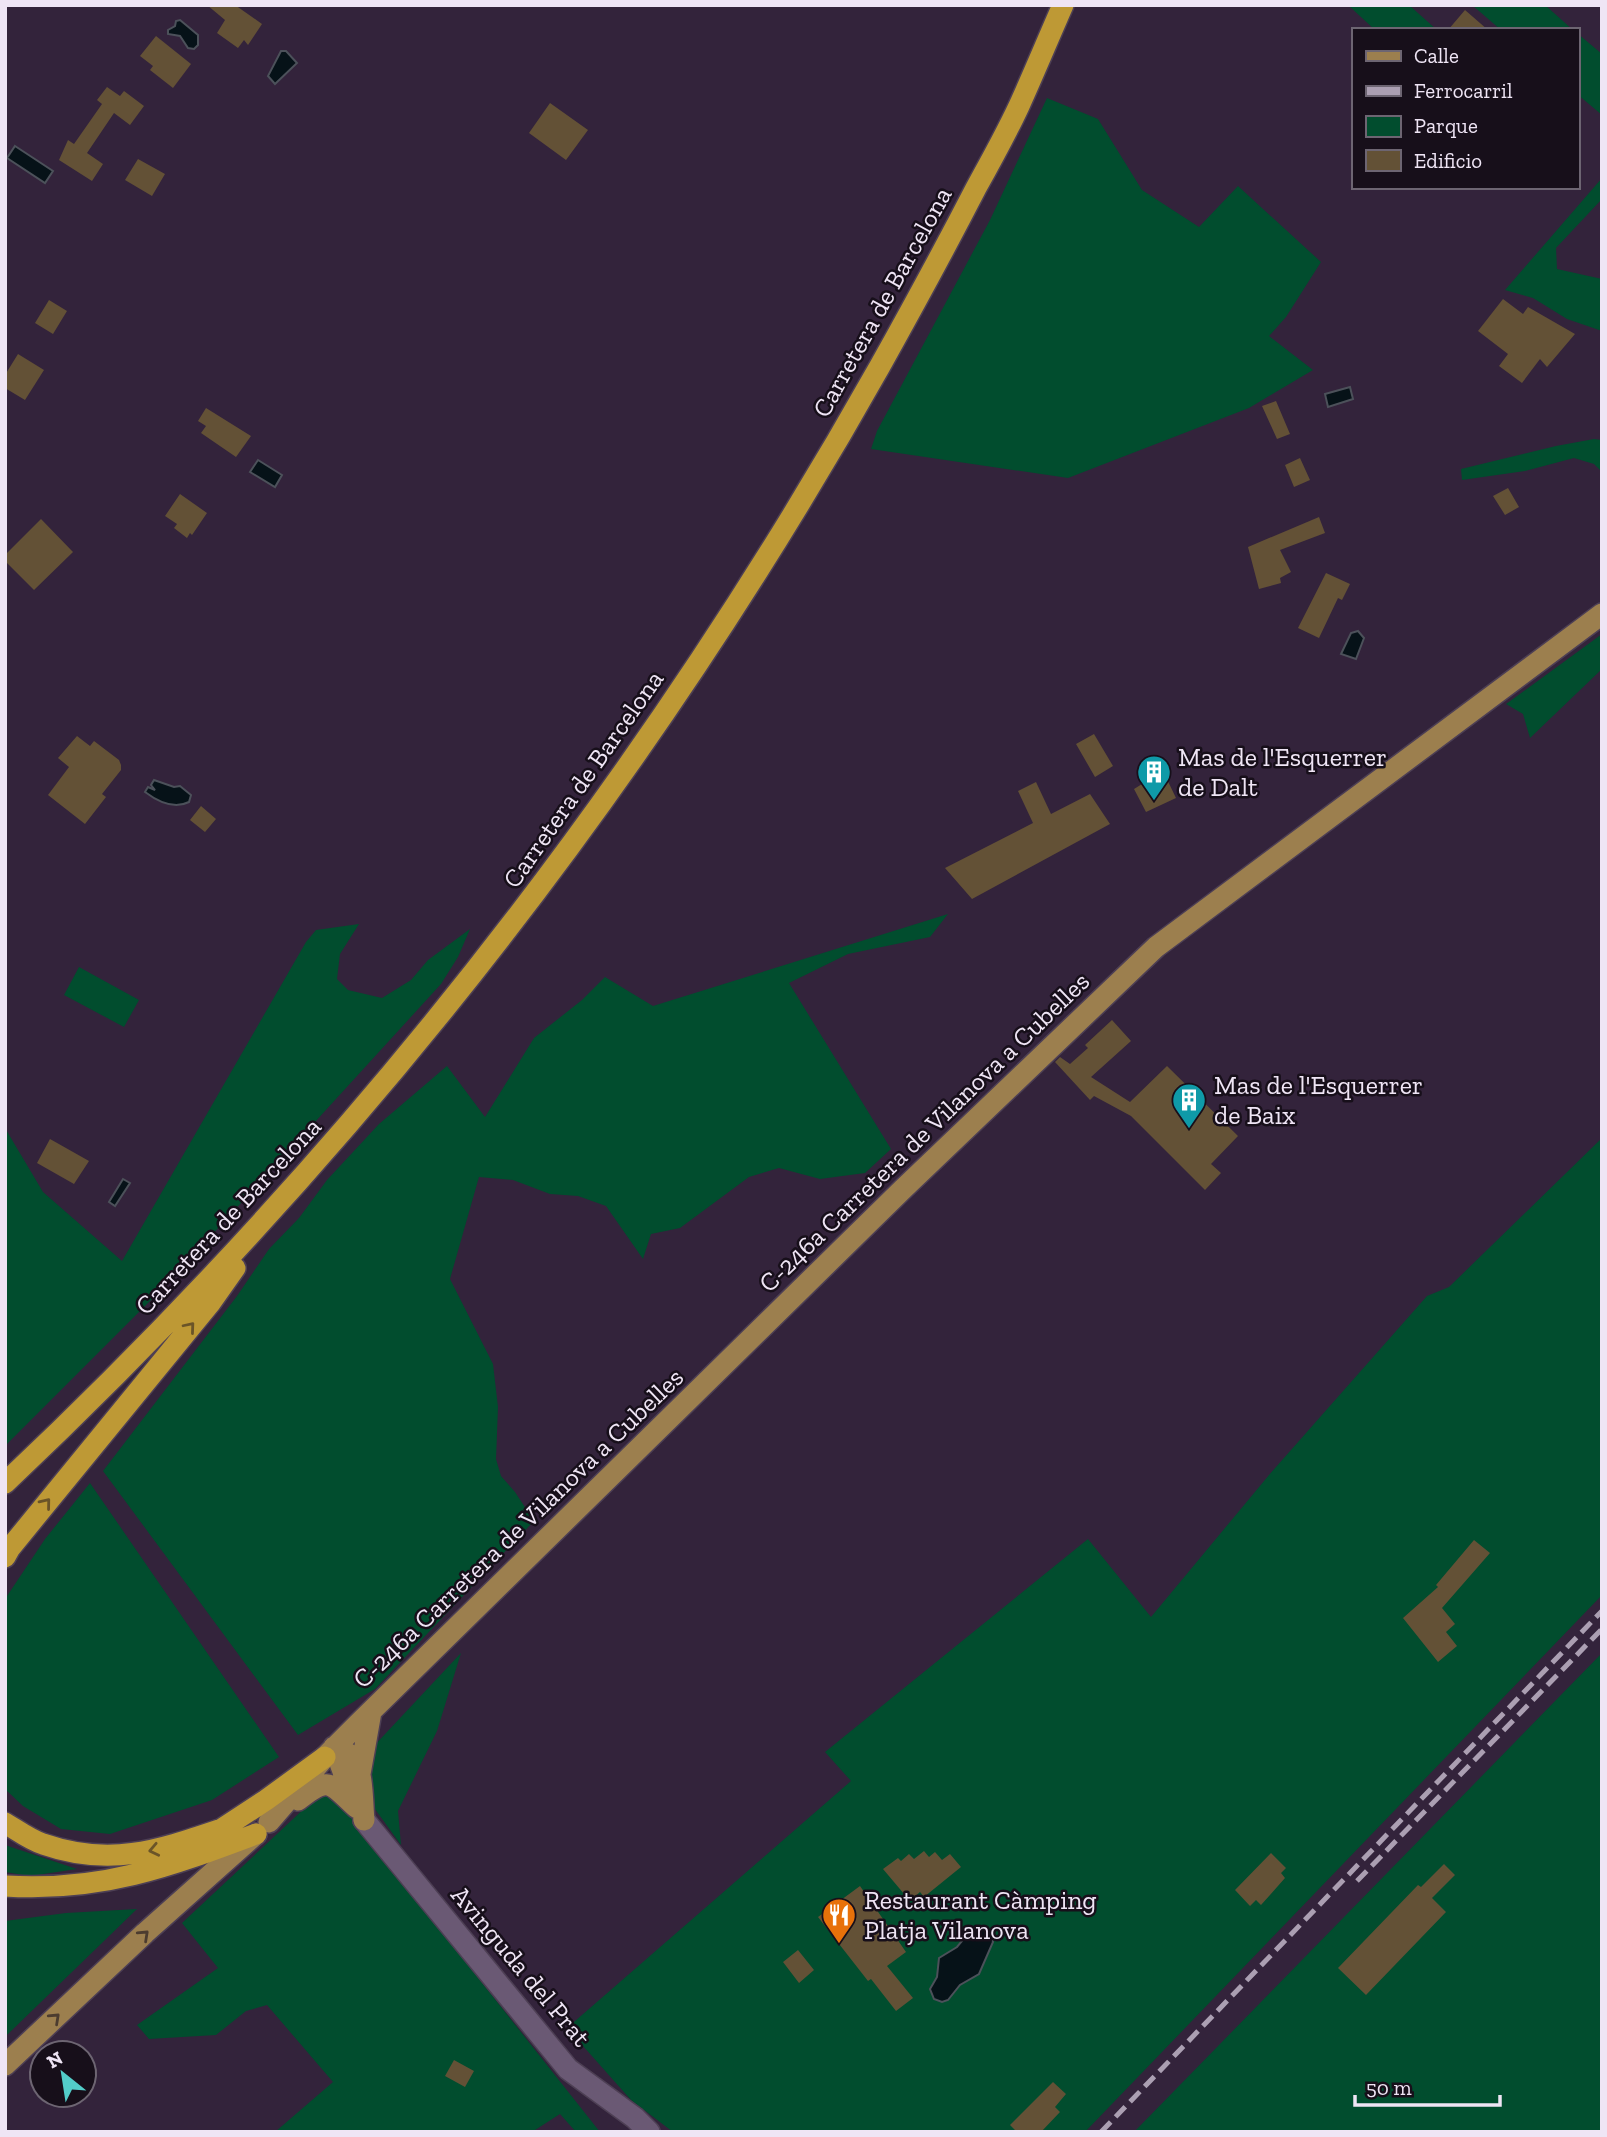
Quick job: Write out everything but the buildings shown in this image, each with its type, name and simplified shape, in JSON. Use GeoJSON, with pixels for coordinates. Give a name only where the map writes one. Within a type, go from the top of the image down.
{"type":"FeatureCollection","features":[{"type":"Feature","properties":{"kind":"highway","name":"Carretera de Barcelona"},"geometry":{"type":"LineString","coordinates":[[5,1483],[194,1296],[333,1145],[477,972],[568,851],[652,733],[730,616],[839,439],[923,289],[1017,110],[1063,5]]}},
{"type":"Feature","properties":{"kind":"highway"},"geometry":{"type":"LineString","coordinates":[[5,1557],[96,1440],[211,1302],[274,1211]]}},
{"type":"Feature","properties":{"kind":"highway"},"geometry":{"type":"LineString","coordinates":[[169,1865],[266,1800],[329,1752]]}},
{"type":"Feature","properties":{"kind":"highway"},"geometry":{"type":"LineString","coordinates":[[5,1823],[41,1844],[92,1856],[150,1852],[219,1830]]}},
{"type":"Feature","properties":{"kind":"highway"},"geometry":{"type":"LineString","coordinates":[[5,1886],[46,1889],[130,1877],[169,1865],[263,1828]]}},
{"type":"Feature","properties":{"kind":"main road","name":"C-246a Carretera de Vilanova a Cubelles"},"geometry":{"type":"LineString","coordinates":[[263,1828],[329,1752],[903,1189],[1156,947],[1602,614]]}},
{"type":"Feature","properties":{"kind":"main road"},"geometry":{"type":"LineString","coordinates":[[361,1814],[360,1774],[371,1712]]}},
{"type":"Feature","properties":{"kind":"main road"},"geometry":{"type":"LineString","coordinates":[[329,1752],[350,1755],[360,1774]]}},
{"type":"Feature","properties":{"kind":"main road"},"geometry":{"type":"LineString","coordinates":[[329,1752],[361,1814]]}},
{"type":"Feature","properties":{"kind":"main road"},"geometry":{"type":"LineString","coordinates":[[5,2064],[145,1933],[263,1828],[316,1786],[328,1784],[337,1787],[361,1814]]}},
{"type":"Feature","properties":{"kind":"street","name":"Avinguda del Prat"},"geometry":{"type":"LineString","coordinates":[[361,1814],[569,2069],[635,2118],[649,2132]]}},
{"type":"Feature","properties":{"kind":"green space"},"geometry":{"type":"Polygon","coordinates":[[[1348,5],[1409,5],[1435,28],[1373,28],[1348,5]]]}},
{"type":"Feature","properties":{"kind":"green space"},"geometry":{"type":"Polygon","coordinates":[[[1472,5],[1545,5],[1571,28],[1499,28],[1472,5]]]}},
{"type":"Feature","properties":{"kind":"green space"},"geometry":{"type":"Polygon","coordinates":[[[1579,35],[1602,54],[1602,115],[1579,96],[1579,35]]]}},
{"type":"Feature","properties":{"kind":"green space"},"geometry":{"type":"Polygon","coordinates":[[[1047,98],[1098,119],[1142,190],[1199,227],[1238,186],[1321,262],[1286,317],[1269,336],[1313,370],[1249,408],[1068,478],[871,449],[877,431],[990,220],[1047,98]]]}},
{"type":"Feature","properties":{"kind":"green space"},"geometry":{"type":"Polygon","coordinates":[[[1602,178],[1602,199],[1556,248],[1557,269],[1602,279],[1602,331],[1567,319],[1533,298],[1505,290],[1602,178]]]}},
{"type":"Feature","properties":{"kind":"green space"},"geometry":{"type":"Polygon","coordinates":[[[1594,439],[1602,440],[1602,472],[1594,464],[1574,458],[1525,471],[1462,480],[1461,469],[1594,439]]]}},
{"type":"Feature","properties":{"kind":"green space"},"geometry":{"type":"Polygon","coordinates":[[[1602,634],[1602,669],[1530,738],[1523,714],[1506,704],[1602,634]]]}},
{"type":"Feature","properties":{"kind":"green space"},"geometry":{"type":"Polygon","coordinates":[[[948,914],[930,937],[848,954],[789,983],[891,1149],[865,1173],[820,1179],[779,1168],[749,1177],[680,1228],[651,1234],[643,1259],[606,1206],[578,1196],[550,1194],[513,1180],[479,1177],[450,1279],[493,1364],[498,1407],[496,1459],[501,1476],[534,1521],[375,1689],[298,1735],[103,1471],[237,1296],[269,1249],[379,1124],[447,1066],[485,1117],[534,1038],[582,1000],[605,977],[653,1006],[948,914]]]}},
{"type":"Feature","properties":{"kind":"green space"},"geometry":{"type":"Polygon","coordinates":[[[359,924],[340,954],[337,979],[348,990],[382,998],[411,980],[428,960],[470,929],[458,957],[441,984],[168,1283],[5,1446],[5,1128],[43,1192],[122,1261],[306,942],[316,930],[359,924]]]}},
{"type":"Feature","properties":{"kind":"green space"},"geometry":{"type":"Polygon","coordinates":[[[79,967],[139,1000],[124,1027],[64,995],[79,967]]]}},
{"type":"Feature","properties":{"kind":"green space"},"geometry":{"type":"Polygon","coordinates":[[[1602,1138],[1602,1595],[1085,2132],[673,2132],[631,2100],[567,2028],[851,1781],[825,1752],[1088,1539],[1151,1617],[1269,1475],[1427,1296],[1449,1287],[1602,1138]]]}},
{"type":"Feature","properties":{"kind":"green space"},"geometry":{"type":"Polygon","coordinates":[[[90,1483],[279,1757],[212,1800],[110,1834],[61,1829],[23,1806],[5,1789],[5,1599],[45,1539],[90,1483]]]}},
{"type":"Feature","properties":{"kind":"green space"},"geometry":{"type":"Polygon","coordinates":[[[461,1653],[437,1731],[398,1811],[401,1845],[372,1805],[371,1749],[461,1653]]]}},
{"type":"Feature","properties":{"kind":"green space"},"geometry":{"type":"Polygon","coordinates":[[[1602,1653],[1602,2132],[1134,2132],[1602,1653]]]}},
{"type":"Feature","properties":{"kind":"green space"},"geometry":{"type":"Polygon","coordinates":[[[324,1790],[342,1806],[600,2132],[576,2132],[560,2114],[532,2132],[275,2132],[333,2082],[267,2005],[246,2011],[216,2035],[149,2039],[137,2025],[218,1968],[182,1923],[324,1790]]]}},
{"type":"Feature","properties":{"kind":"green space"},"geometry":{"type":"Polygon","coordinates":[[[5,1845],[77,1869],[30,1876],[5,1872],[5,1845]]]}},
{"type":"Feature","properties":{"kind":"green space"},"geometry":{"type":"Polygon","coordinates":[[[137,1909],[5,2036],[5,1921],[66,1913],[137,1909]]]}},
{"type":"Feature","properties":{"kind":"shaded area"},"geometry":{"type":"Polygon","coordinates":[[[180,20],[198,35],[198,45],[194,49],[188,48],[180,36],[168,34],[168,30],[180,20]]]}},
{"type":"Feature","properties":{"kind":"shaded area"},"geometry":{"type":"Polygon","coordinates":[[[281,51],[286,51],[297,63],[275,84],[268,76],[281,51]]]}},
{"type":"Feature","properties":{"kind":"shaded area"},"geometry":{"type":"Polygon","coordinates":[[[15,146],[53,171],[45,183],[7,158],[15,146]]]}},
{"type":"Feature","properties":{"kind":"shaded area"},"geometry":{"type":"Polygon","coordinates":[[[1350,387],[1353,399],[1328,407],[1325,394],[1350,387]]]}},
{"type":"Feature","properties":{"kind":"shaded area"},"geometry":{"type":"Polygon","coordinates":[[[258,460],[282,475],[275,487],[250,472],[258,460]]]}},
{"type":"Feature","properties":{"kind":"shaded area"},"geometry":{"type":"Polygon","coordinates":[[[1358,631],[1364,638],[1356,659],[1341,654],[1351,633],[1358,631]]]}},
{"type":"Feature","properties":{"kind":"shaded area"},"geometry":{"type":"Polygon","coordinates":[[[154,780],[174,787],[180,786],[191,795],[189,802],[171,805],[145,792],[148,787],[155,790],[151,785],[154,780]]]}},
{"type":"Feature","properties":{"kind":"shaded area"},"geometry":{"type":"Polygon","coordinates":[[[123,1179],[130,1183],[115,1206],[109,1202],[123,1179]]]}},
{"type":"Feature","properties":{"kind":"shaded area"},"geometry":{"type":"Polygon","coordinates":[[[979,1927],[989,1932],[993,1942],[979,1974],[960,1985],[948,2000],[942,2002],[934,1999],[930,1989],[937,1977],[939,1958],[957,1947],[971,1930],[979,1927]]]}},
{"type":"Feature","properties":{"kind":"railway"},"geometry":{"type":"LineString","coordinates":[[1101,2132],[1602,1611]]}},
{"type":"Feature","properties":{"kind":"railway"},"geometry":{"type":"LineString","coordinates":[[1357,1881],[1602,1629]]}},
{"type":"Feature","properties":{"kind":"place","name":"Mas de l'Esquerrer de Dalt"},"geometry":{"type":"Point","coordinates":[1154,802]}},
{"type":"Feature","properties":{"kind":"place","name":"Mas de l'Esquerrer de Baix"},"geometry":{"type":"Point","coordinates":[1189,1130]}},
{"type":"Feature","properties":{"kind":"place","name":"Restaurant Càmping Platja Vilanova"},"geometry":{"type":"Point","coordinates":[839,1945]}}]}
